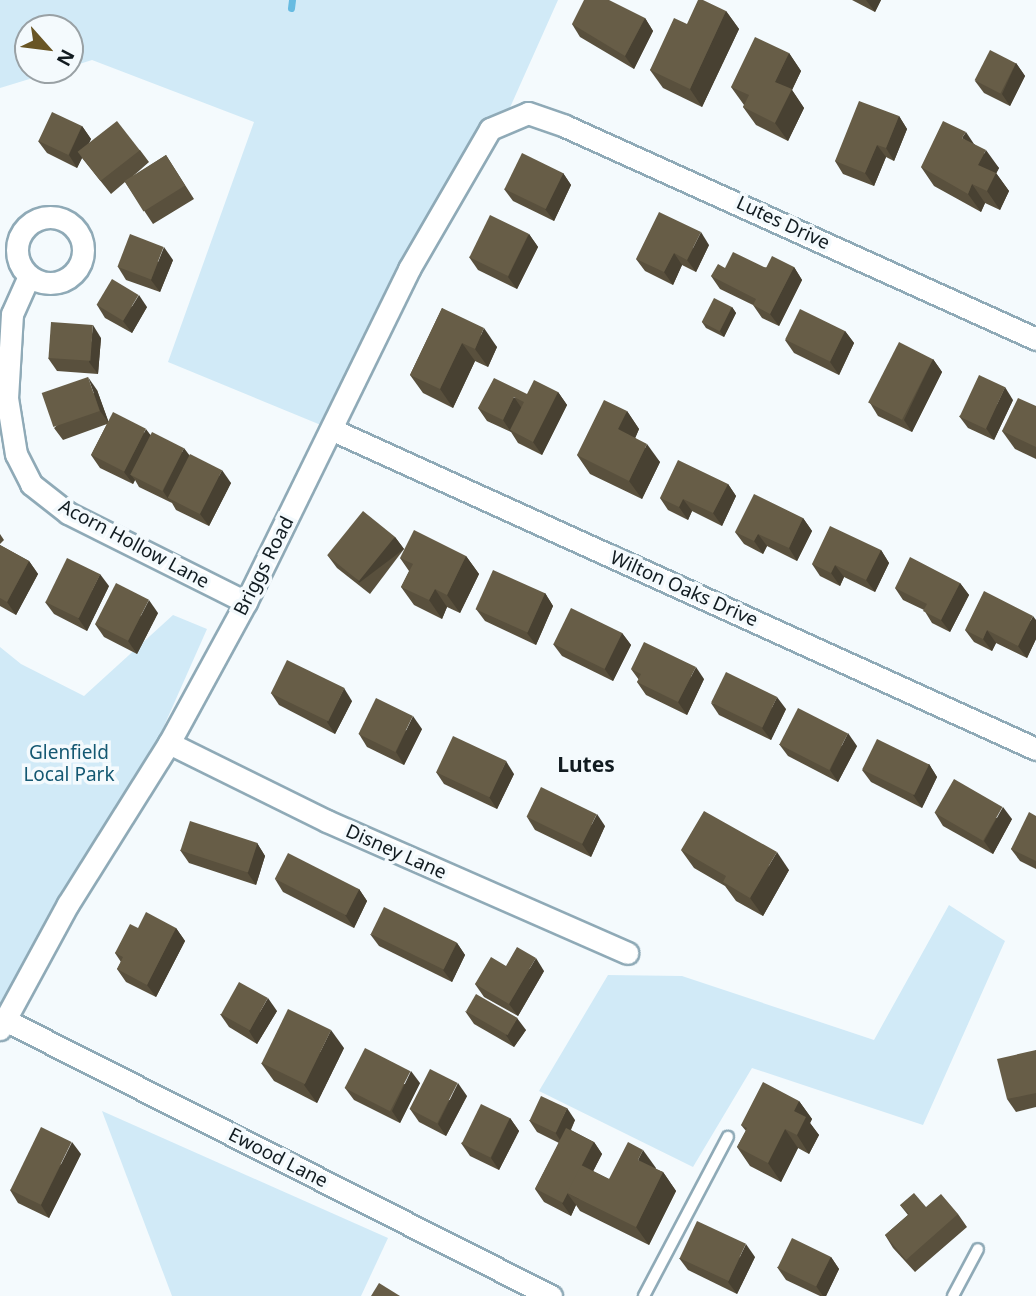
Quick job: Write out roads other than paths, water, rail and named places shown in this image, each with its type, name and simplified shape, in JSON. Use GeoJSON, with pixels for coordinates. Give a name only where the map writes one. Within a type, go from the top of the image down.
{"type":"FeatureCollection","features":[{"type":"Feature","properties":{"kind":"street","name":"Lutes Drive"},"geometry":{"type":"LineString","coordinates":[[528,113],[629,152],[1036,339]]}},
{"type":"Feature","properties":{"kind":"street","name":"Briggs Road"},"geometry":{"type":"LineString","coordinates":[[2,1025],[68,904],[169,743],[246,602],[333,430],[409,269],[467,164],[490,129],[528,113]]}},
{"type":"Feature","properties":{"kind":"street","name":"Acorn Hollow Lane"},"geometry":{"type":"LineString","coordinates":[[29,276],[12,314],[7,398],[16,454],[31,484],[68,513],[246,602]]}},
{"type":"Feature","properties":{"kind":"street","name":"Wilton Oaks Drive"},"geometry":{"type":"LineString","coordinates":[[333,430],[1036,749]]}},
{"type":"Feature","properties":{"kind":"street","name":"Disney Lane"},"geometry":{"type":"LineString","coordinates":[[169,743],[327,821],[626,953]]}},
{"type":"Feature","properties":{"kind":"street","name":"Ewood Lane"},"geometry":{"type":"LineString","coordinates":[[2,1025],[551,1296]]}},
{"type":"Feature","properties":{"kind":"lane"},"geometry":{"type":"LineString","coordinates":[[644,1296],[728,1137]]}},
{"type":"Feature","properties":{"kind":"lane"},"geometry":{"type":"LineString","coordinates":[[953,1296],[978,1249]]}},
{"type":"Feature","properties":{"kind":"waterway"},"geometry":{"type":"LineString","coordinates":[[291,8],[292,0]]}},
{"type":"Feature","properties":{"kind":"district","name":"Lutes"},"geometry":{"type":"Point","coordinates":[586,764]}},
{"type":"Feature","properties":{"kind":"park label","name":"Glenfield Local Park"},"geometry":{"type":"Point","coordinates":[69,764]}}]}
